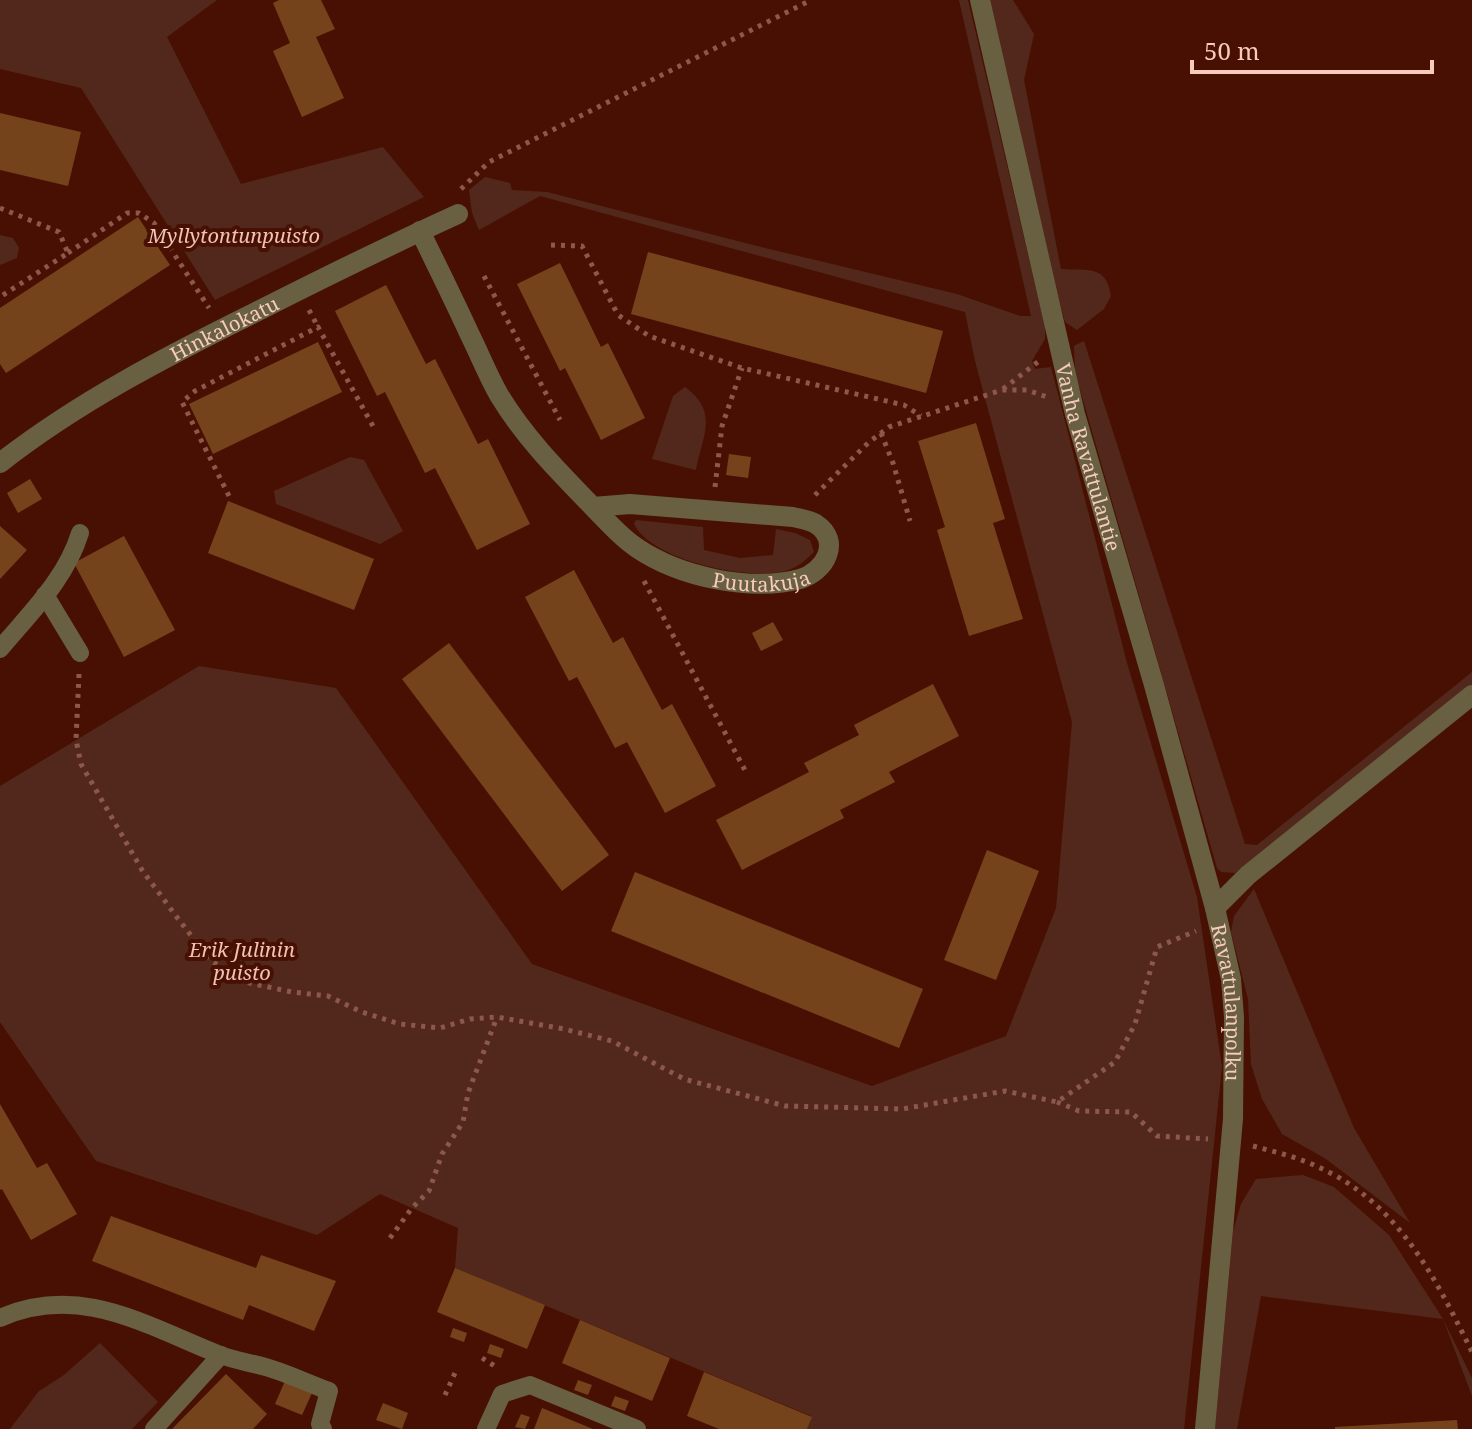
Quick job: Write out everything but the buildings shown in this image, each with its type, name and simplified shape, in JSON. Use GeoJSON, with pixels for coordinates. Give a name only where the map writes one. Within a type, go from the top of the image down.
{"type":"FeatureCollection","features":[{"type":"Feature","properties":{"kind":"street","name":"Vanha Ravattulantie"},"geometry":{"type":"LineString","coordinates":[[980,0],[1075,414],[1215,908]]}},
{"type":"Feature","properties":{"kind":"street","name":"Hinkalokatu"},"geometry":{"type":"LineString","coordinates":[[0,463],[48,427],[147,368],[458,214]]}},
{"type":"Feature","properties":{"kind":"street","name":"Puutakuja"},"geometry":{"type":"LineString","coordinates":[[420,231],[504,404],[544,458],[619,535],[662,561],[710,578],[734,582],[783,582],[804,578],[824,565],[828,555],[821,529],[815,523],[793,517],[630,504],[593,507]]}},
{"type":"Feature","properties":{"kind":"street","name":"Ravattulanpolku"},"geometry":{"type":"LineString","coordinates":[[1205,1429],[1231,1140],[1234,1017],[1231,979],[1215,908],[1248,875],[1472,695]]}},
{"type":"Feature","properties":{"kind":"lane"},"geometry":{"type":"LineString","coordinates":[[0,649],[59,578],[74,552],[80,533]]}},
{"type":"Feature","properties":{"kind":"lane"},"geometry":{"type":"LineString","coordinates":[[45,595],[80,653]]}},
{"type":"Feature","properties":{"kind":"lane"},"geometry":{"type":"LineString","coordinates":[[3,1312],[73,1303],[141,1320],[221,1355],[270,1368],[329,1391],[320,1424],[323,1429]]}},
{"type":"Feature","properties":{"kind":"lane"},"geometry":{"type":"LineString","coordinates":[[154,1429],[221,1355]]}},
{"type":"Feature","properties":{"kind":"lane"},"geometry":{"type":"LineString","coordinates":[[486,1429],[502,1394],[530,1385],[637,1429]]}},
{"type":"Feature","properties":{"kind":"path"},"geometry":{"type":"LineString","coordinates":[[457,192],[489,162],[811,0]]}},
{"type":"Feature","properties":{"kind":"path"},"geometry":{"type":"LineString","coordinates":[[0,208],[59,232],[68,253]]}},
{"type":"Feature","properties":{"kind":"path"},"geometry":{"type":"LineString","coordinates":[[0,297],[127,213],[139,213],[154,223],[211,312]]}},
{"type":"Feature","properties":{"kind":"path"},"geometry":{"type":"LineString","coordinates":[[551,245],[582,246],[618,315],[649,336],[742,368],[904,405],[921,416]]}},
{"type":"Feature","properties":{"kind":"path"},"geometry":{"type":"LineString","coordinates":[[484,276],[560,420]]}},
{"type":"Feature","properties":{"kind":"path"},"geometry":{"type":"LineString","coordinates":[[229,496],[182,402],[195,391],[318,327],[374,428]]}},
{"type":"Feature","properties":{"kind":"path"},"geometry":{"type":"LineString","coordinates":[[1002,390],[1028,368],[1060,349]]}},
{"type":"Feature","properties":{"kind":"path"},"geometry":{"type":"LineString","coordinates":[[713,511],[722,426],[742,368]]}},
{"type":"Feature","properties":{"kind":"path"},"geometry":{"type":"LineString","coordinates":[[793,517],[889,427],[1002,390],[1027,390],[1075,414]]}},
{"type":"Feature","properties":{"kind":"path"},"geometry":{"type":"LineString","coordinates":[[881,433],[910,521]]}},
{"type":"Feature","properties":{"kind":"path"},"geometry":{"type":"LineString","coordinates":[[638,549],[634,564],[747,774]]}},
{"type":"Feature","properties":{"kind":"path"},"geometry":{"type":"LineString","coordinates":[[80,653],[76,740],[81,764],[142,870],[210,960],[245,982],[328,996],[362,1012],[400,1024],[440,1028],[470,1019],[497,1017],[564,1029],[612,1041],[684,1079],[785,1106],[902,1109],[1005,1091],[1057,1102],[1079,1111],[1131,1112],[1157,1136],[1231,1140],[1320,1167],[1362,1191],[1404,1232],[1441,1288],[1472,1352]]}},
{"type":"Feature","properties":{"kind":"path"},"geometry":{"type":"LineString","coordinates":[[1057,1102],[1115,1062],[1135,1024],[1157,947],[1202,929],[1215,908]]}},
{"type":"Feature","properties":{"kind":"path"},"geometry":{"type":"LineString","coordinates":[[390,1238],[429,1191],[442,1154],[463,1122],[468,1093],[497,1017]]}},
{"type":"Feature","properties":{"kind":"path"},"geometry":{"type":"LineString","coordinates":[[445,1395],[455,1373]]}},
{"type":"Feature","properties":{"kind":"green space","name":"Myllytontunpuisto"},"geometry":{"type":"Polygon","coordinates":[[[0,0],[217,0],[167,37],[241,184],[383,147],[424,197],[215,300],[81,88],[0,69],[0,0]]]}},
{"type":"Feature","properties":{"kind":"green space","name":"Erik Julinin puisto"},"geometry":{"type":"Polygon","coordinates":[[[959,0],[968,0],[1045,327],[1045,339],[1032,361],[1035,369],[1051,367],[1127,663],[1197,897],[1222,1067],[1184,1429],[807,1429],[811,1416],[455,1268],[458,1228],[380,1194],[317,1235],[96,1161],[0,1022],[0,786],[199,666],[336,688],[532,964],[872,1086],[1006,1036],[1056,908],[1072,722],[975,361],[965,312],[540,196],[479,230],[472,213],[469,190],[485,177],[510,183],[512,190],[547,192],[957,294],[1020,316],[1031,316],[959,0]]]}},
{"type":"Feature","properties":{"kind":"green space"},"geometry":{"type":"Polygon","coordinates":[[[990,0],[1013,0],[1034,34],[1024,80],[1061,269],[1094,271],[1109,286],[1111,296],[1104,309],[1077,330],[1065,322],[1047,256],[990,0]]]}},
{"type":"Feature","properties":{"kind":"green space"},"geometry":{"type":"Polygon","coordinates":[[[0,235],[13,238],[19,248],[17,258],[0,265],[0,235]]]}},
{"type":"Feature","properties":{"kind":"green space"},"geometry":{"type":"Polygon","coordinates":[[[1084,341],[1245,844],[1257,845],[1472,672],[1472,688],[1235,873],[1221,872],[1217,868],[1075,372],[1074,346],[1084,341]]]}},
{"type":"Feature","properties":{"kind":"green space"},"geometry":{"type":"Polygon","coordinates":[[[685,387],[696,396],[705,415],[705,435],[696,470],[652,459],[673,396],[685,387]]]}},
{"type":"Feature","properties":{"kind":"green space"},"geometry":{"type":"Polygon","coordinates":[[[350,457],[364,460],[403,531],[380,544],[276,504],[274,491],[350,457]]]}},
{"type":"Feature","properties":{"kind":"green space"},"geometry":{"type":"Polygon","coordinates":[[[636,520],[703,527],[704,550],[740,558],[773,555],[776,529],[810,540],[814,552],[789,570],[752,573],[728,570],[681,558],[661,548],[644,537],[634,524],[636,520]]]}},
{"type":"Feature","properties":{"kind":"green space"},"geometry":{"type":"Polygon","coordinates":[[[1254,889],[1354,1128],[1410,1223],[1326,1159],[1282,1134],[1262,1099],[1251,1064],[1248,999],[1231,932],[1234,916],[1254,889]]]}},
{"type":"Feature","properties":{"kind":"green space"},"geometry":{"type":"Polygon","coordinates":[[[1303,1175],[1334,1187],[1389,1235],[1443,1319],[1261,1296],[1237,1429],[1215,1429],[1233,1231],[1241,1204],[1256,1179],[1303,1175]]]}},
{"type":"Feature","properties":{"kind":"green space"},"geometry":{"type":"Polygon","coordinates":[[[1443,1319],[1472,1378],[1472,1396],[1443,1319]]]}},
{"type":"Feature","properties":{"kind":"green space"},"geometry":{"type":"Polygon","coordinates":[[[100,1343],[158,1402],[132,1429],[10,1429],[39,1391],[64,1375],[100,1343]]]}}]}
